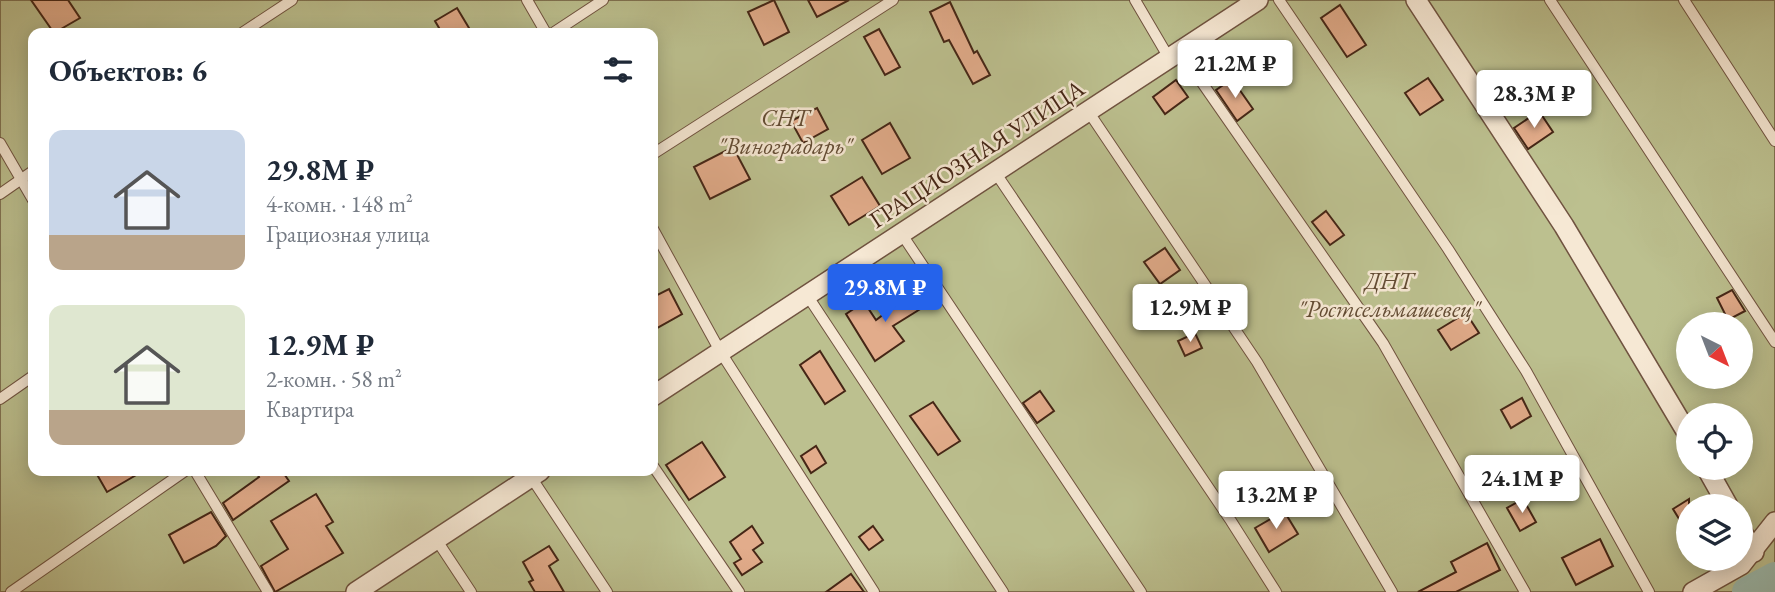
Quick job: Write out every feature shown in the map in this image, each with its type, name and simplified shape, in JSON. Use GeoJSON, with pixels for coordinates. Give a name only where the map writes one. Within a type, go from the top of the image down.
{"type":"FeatureCollection","features":[{"type":"Feature","properties":{"kind":"street","name":"ГРАЦИОЗНАЯ УЛИЦА"},"geometry":{"type":"LineString","coordinates":[[658,393],[1258,0]]}},
{"type":"Feature","properties":{"kind":"street"},"geometry":{"type":"LineString","coordinates":[[1416,0],[1564,226],[1676,414]]}},
{"type":"Feature","properties":{"kind":"street"},"geometry":{"type":"LineString","coordinates":[[356,592],[532,476]]}},
{"type":"Feature","properties":{"kind":"street"},"geometry":{"type":"LineString","coordinates":[[1693,592],[1741,565],[1754,552],[1775,522]]}},
{"type":"Feature","properties":{"kind":"lane"},"geometry":{"type":"LineString","coordinates":[[250,28],[292,0]]}},
{"type":"Feature","properties":{"kind":"lane"},"geometry":{"type":"LineString","coordinates":[[527,0],[543,28]]}},
{"type":"Feature","properties":{"kind":"lane"},"geometry":{"type":"LineString","coordinates":[[561,28],[603,0]]}},
{"type":"Feature","properties":{"kind":"lane"},"geometry":{"type":"LineString","coordinates":[[658,151],[893,0]]}},
{"type":"Feature","properties":{"kind":"lane"},"geometry":{"type":"LineString","coordinates":[[1135,0],[1383,343],[1441,439],[1525,592]]}},
{"type":"Feature","properties":{"kind":"lane"},"geometry":{"type":"LineString","coordinates":[[1279,0],[1448,248],[1526,371],[1649,592]]}},
{"type":"Feature","properties":{"kind":"lane"},"geometry":{"type":"LineString","coordinates":[[1550,0],[1775,342]]}},
{"type":"Feature","properties":{"kind":"lane"},"geometry":{"type":"LineString","coordinates":[[1684,0],[1775,141]]}},
{"type":"Feature","properties":{"kind":"lane"},"geometry":{"type":"LineString","coordinates":[[1088,111],[1256,362],[1392,592]]}},
{"type":"Feature","properties":{"kind":"lane"},"geometry":{"type":"LineString","coordinates":[[0,143],[28,192]]}},
{"type":"Feature","properties":{"kind":"lane"},"geometry":{"type":"LineString","coordinates":[[995,172],[1181,446],[1276,592]]}},
{"type":"Feature","properties":{"kind":"lane"},"geometry":{"type":"LineString","coordinates":[[0,194],[28,175]]}},
{"type":"Feature","properties":{"kind":"lane"},"geometry":{"type":"LineString","coordinates":[[901,233],[1141,592]]}},
{"type":"Feature","properties":{"kind":"lane"},"geometry":{"type":"LineString","coordinates":[[658,238],[720,351],[874,592]]}},
{"type":"Feature","properties":{"kind":"lane"},"geometry":{"type":"LineString","coordinates":[[807,295],[1003,592]]}},
{"type":"Feature","properties":{"kind":"lane"},"geometry":{"type":"LineString","coordinates":[[0,399],[28,379]]}},
{"type":"Feature","properties":{"kind":"lane"},"geometry":{"type":"LineString","coordinates":[[658,473],[739,592]]}},
{"type":"Feature","properties":{"kind":"lane"},"geometry":{"type":"LineString","coordinates":[[11,592],[178,476]]}},
{"type":"Feature","properties":{"kind":"lane"},"geometry":{"type":"LineString","coordinates":[[198,476],[268,592]]}},
{"type":"Feature","properties":{"kind":"lane"},"geometry":{"type":"LineString","coordinates":[[536,476],[607,592]]}},
{"type":"Feature","properties":{"kind":"lane"},"geometry":{"type":"LineString","coordinates":[[436,539],[471,592]]}},
{"type":"Feature","properties":{"kind":"green space","name":"ДНТ \"Ростсельмашевец\""},"geometry":{"type":"Polygon","coordinates":[[[0,0],[1775,0],[1775,592],[0,592],[0,0]]]}},
{"type":"Feature","properties":{"kind":"building"},"geometry":{"type":"Polygon","coordinates":[[[31,0],[68,0],[80,18],[63,28],[51,28],[31,0]]]}},
{"type":"Feature","properties":{"kind":"building"},"geometry":{"type":"Polygon","coordinates":[[[774,0],[789,32],[764,45],[748,12],[774,0]]]}},
{"type":"Feature","properties":{"kind":"building"},"geometry":{"type":"Polygon","coordinates":[[[808,0],[849,0],[817,17],[808,0]]]}},
{"type":"Feature","properties":{"kind":"building"},"geometry":{"type":"Polygon","coordinates":[[[950,2],[974,53],[977,51],[990,75],[973,84],[949,40],[944,42],[930,12],[950,2]]]}},
{"type":"Feature","properties":{"kind":"building"},"geometry":{"type":"Polygon","coordinates":[[[1340,5],[1366,45],[1347,57],[1321,18],[1340,5]]]}},
{"type":"Feature","properties":{"kind":"building"},"geometry":{"type":"Polygon","coordinates":[[[457,8],[469,28],[439,28],[435,21],[457,8]]]}},
{"type":"Feature","properties":{"kind":"building"},"geometry":{"type":"Polygon","coordinates":[[[879,29],[900,67],[885,75],[864,37],[879,29]]]}},
{"type":"Feature","properties":{"kind":"building"},"geometry":{"type":"Polygon","coordinates":[[[1428,78],[1443,100],[1420,115],[1405,93],[1428,78]]]}},
{"type":"Feature","properties":{"kind":"building"},"geometry":{"type":"Polygon","coordinates":[[[1232,79],[1253,109],[1237,121],[1216,90],[1232,79]]]}},
{"type":"Feature","properties":{"kind":"building"},"geometry":{"type":"Polygon","coordinates":[[[1176,80],[1188,97],[1165,114],[1153,97],[1176,80]]]}},
{"type":"Feature","properties":{"kind":"building"},"geometry":{"type":"Polygon","coordinates":[[[817,108],[828,129],[803,143],[791,121],[817,108]]]}},
{"type":"Feature","properties":{"kind":"building"},"geometry":{"type":"Polygon","coordinates":[[[1539,111],[1553,132],[1528,149],[1514,128],[1539,111]]]}},
{"type":"Feature","properties":{"kind":"building"},"geometry":{"type":"Polygon","coordinates":[[[890,123],[910,158],[882,174],[862,140],[890,123]]]}},
{"type":"Feature","properties":{"kind":"building"},"geometry":{"type":"Polygon","coordinates":[[[733,147],[750,179],[710,199],[694,167],[733,147]]]}},
{"type":"Feature","properties":{"kind":"building"},"geometry":{"type":"Polygon","coordinates":[[[862,177],[880,206],[849,225],[831,196],[862,177]]]}},
{"type":"Feature","properties":{"kind":"building"},"geometry":{"type":"Polygon","coordinates":[[[1326,211],[1344,235],[1330,245],[1312,222],[1326,211]]]}},
{"type":"Feature","properties":{"kind":"building"},"geometry":{"type":"Polygon","coordinates":[[[1165,248],[1180,270],[1160,284],[1144,262],[1165,248]]]}},
{"type":"Feature","properties":{"kind":"building"},"geometry":{"type":"Polygon","coordinates":[[[920,287],[930,303],[893,326],[904,341],[875,361],[846,314],[864,302],[876,320],[920,287]]]}},
{"type":"Feature","properties":{"kind":"building"},"geometry":{"type":"Polygon","coordinates":[[[669,289],[682,314],[658,327],[658,294],[669,289]]]}},
{"type":"Feature","properties":{"kind":"building"},"geometry":{"type":"Polygon","coordinates":[[[1732,290],[1745,311],[1724,312],[1717,298],[1732,290]]]}},
{"type":"Feature","properties":{"kind":"building"},"geometry":{"type":"Polygon","coordinates":[[[1466,313],[1479,333],[1451,350],[1438,330],[1466,313]]]}},
{"type":"Feature","properties":{"kind":"building"},"geometry":{"type":"Polygon","coordinates":[[[1195,333],[1202,348],[1185,356],[1178,341],[1195,333]]]}},
{"type":"Feature","properties":{"kind":"building"},"geometry":{"type":"Polygon","coordinates":[[[820,351],[845,391],[825,404],[800,365],[820,351]]]}},
{"type":"Feature","properties":{"kind":"building"},"geometry":{"type":"Polygon","coordinates":[[[1040,391],[1054,411],[1037,423],[1023,403],[1040,391]]]}},
{"type":"Feature","properties":{"kind":"building"},"geometry":{"type":"Polygon","coordinates":[[[1522,398],[1531,416],[1511,428],[1501,410],[1522,398]]]}},
{"type":"Feature","properties":{"kind":"building"},"geometry":{"type":"Polygon","coordinates":[[[933,402],[960,441],[938,455],[910,416],[933,402]]]}},
{"type":"Feature","properties":{"kind":"building"},"geometry":{"type":"Polygon","coordinates":[[[702,442],[725,477],[689,500],[666,465],[702,442]]]}},
{"type":"Feature","properties":{"kind":"building"},"geometry":{"type":"Polygon","coordinates":[[[816,446],[826,463],[811,473],[801,456],[816,446]]]}},
{"type":"Feature","properties":{"kind":"building"},"geometry":{"type":"Polygon","coordinates":[[[98,476],[134,476],[107,492],[98,476]]]}},
{"type":"Feature","properties":{"kind":"building"},"geometry":{"type":"Polygon","coordinates":[[[286,476],[289,481],[233,520],[223,503],[259,477],[286,476]]]}},
{"type":"Feature","properties":{"kind":"building"},"geometry":{"type":"Polygon","coordinates":[[[316,494],[333,522],[326,526],[343,553],[275,592],[261,566],[288,549],[271,521],[316,494]]]}},
{"type":"Feature","properties":{"kind":"building"},"geometry":{"type":"Polygon","coordinates":[[[1523,499],[1536,522],[1520,531],[1507,508],[1523,499]]]}},
{"type":"Feature","properties":{"kind":"building"},"geometry":{"type":"Polygon","coordinates":[[[1284,511],[1298,534],[1269,552],[1255,528],[1284,511]]]}},
{"type":"Feature","properties":{"kind":"building"},"geometry":{"type":"Polygon","coordinates":[[[211,512],[226,536],[216,546],[184,563],[169,535],[211,512]]]}},
{"type":"Feature","properties":{"kind":"building"},"geometry":{"type":"Polygon","coordinates":[[[752,526],[763,543],[753,550],[762,562],[742,575],[734,563],[741,559],[730,542],[752,526]]]}},
{"type":"Feature","properties":{"kind":"building"},"geometry":{"type":"Polygon","coordinates":[[[873,526],[883,540],[869,550],[859,537],[873,526]]]}},
{"type":"Feature","properties":{"kind":"building"},"geometry":{"type":"Polygon","coordinates":[[[1600,539],[1613,566],[1576,585],[1562,558],[1600,539]]]}},
{"type":"Feature","properties":{"kind":"building"},"geometry":{"type":"Polygon","coordinates":[[[1487,543],[1500,570],[1456,592],[1418,592],[1456,572],[1451,562],[1487,543]]]}},
{"type":"Feature","properties":{"kind":"building"},"geometry":{"type":"Polygon","coordinates":[[[549,546],[558,560],[549,566],[564,592],[535,592],[529,582],[533,580],[523,562],[549,546]]]}},
{"type":"Feature","properties":{"kind":"building"},"geometry":{"type":"Polygon","coordinates":[[[851,574],[864,592],[826,592],[851,574]]]}},
{"type":"Feature","properties":{"kind":"waterway"},"geometry":{"type":"LineString","coordinates":[[1747,592],[1775,577]]}},
{"type":"Feature","properties":{"kind":"park label","name":"СНТ \"Виноградарь\""},"geometry":{"type":"Point","coordinates":[785,132]}}]}
